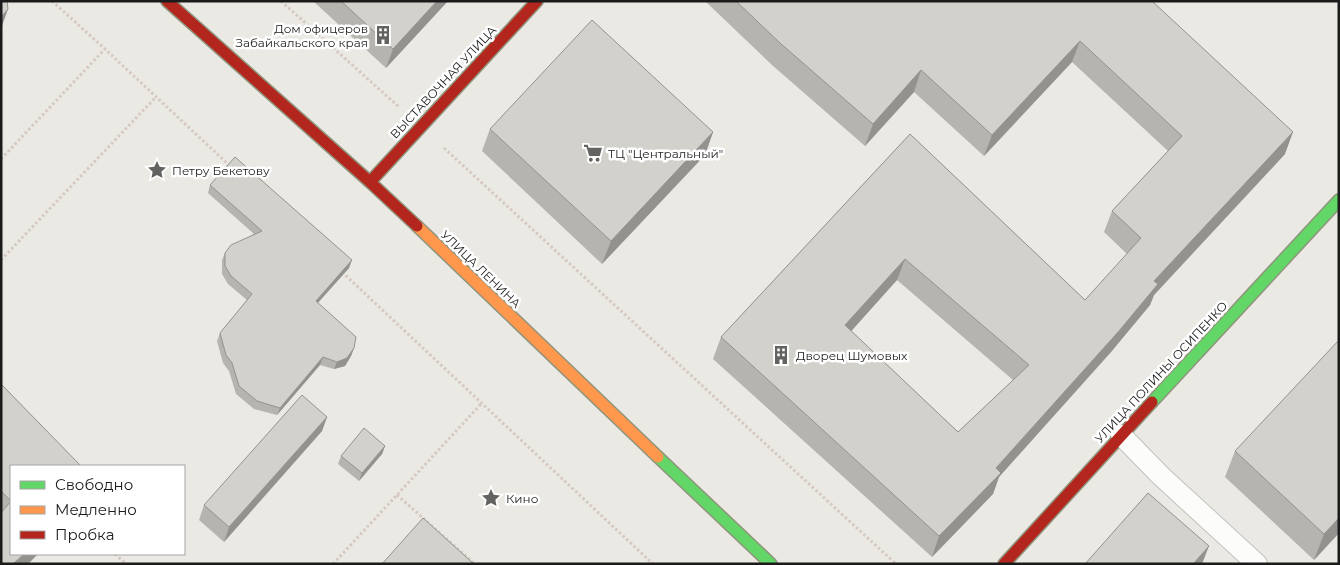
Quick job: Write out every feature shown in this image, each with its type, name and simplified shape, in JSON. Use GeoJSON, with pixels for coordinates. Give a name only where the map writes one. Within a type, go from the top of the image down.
{"type":"FeatureCollection","features":[{"type":"Feature","properties":{"kind":"main road","name":"УЛИЦА ЛЕНИНА"},"geometry":{"type":"LineString","coordinates":[[167,1],[370,182],[771,564]]}},
{"type":"Feature","properties":{"kind":"main road","name":"ВЫСТАВОЧНАЯ УЛИЦА"},"geometry":{"type":"LineString","coordinates":[[370,182],[537,1]]}},
{"type":"Feature","properties":{"kind":"main road","name":"УЛИЦА ПОЛИНЫ ОСИПЕНКО"},"geometry":{"type":"LineString","coordinates":[[1004,564],[1339,200]]}},
{"type":"Feature","properties":{"kind":"lane"},"geometry":{"type":"LineString","coordinates":[[1121,435],[1161,476],[1257,564]]}},
{"type":"Feature","properties":{"kind":"path"},"geometry":{"type":"LineString","coordinates":[[52,1],[236,172]]}},
{"type":"Feature","properties":{"kind":"path"},"geometry":{"type":"LineString","coordinates":[[281,1],[421,127],[896,564]]}},
{"type":"Feature","properties":{"kind":"path"},"geometry":{"type":"LineString","coordinates":[[1,159],[105,49]]}},
{"type":"Feature","properties":{"kind":"path"},"geometry":{"type":"LineString","coordinates":[[1,260],[156,97]]}},
{"type":"Feature","properties":{"kind":"path"},"geometry":{"type":"LineString","coordinates":[[337,267],[653,564]]}},
{"type":"Feature","properties":{"kind":"path"},"geometry":{"type":"LineString","coordinates":[[333,564],[482,403]]}},
{"type":"Feature","properties":{"kind":"path"},"geometry":{"type":"LineString","coordinates":[[397,495],[475,564]]}},
{"type":"Feature","properties":{"kind":"path"},"geometry":{"type":"LineString","coordinates":[[116,555],[126,564]]}},
{"type":"Feature","properties":{"kind":"building"},"geometry":{"type":"Polygon","coordinates":[[[1,1],[7,1],[8,9],[1,17],[1,1]]]}},
{"type":"Feature","properties":{"kind":"building"},"geometry":{"type":"Polygon","coordinates":[[[341,1],[437,1],[393,49],[341,1]]]}},
{"type":"Feature","properties":{"kind":"building"},"geometry":{"type":"Polygon","coordinates":[[[736,1],[1152,1],[1293,132],[1154,281],[1158,284],[1119,331],[996,468],[1001,473],[939,536],[721,337],[910,134],[1085,300],[1141,238],[1112,211],[1182,136],[1080,41],[992,135],[921,70],[873,124],[780,43],[736,1]],[[905,259],[845,325],[958,432],[1029,365],[905,259]]]}},
{"type":"Feature","properties":{"kind":"building","name":"ТЦ \"Центральный\""},"geometry":{"type":"Polygon","coordinates":[[[592,20],[713,132],[611,241],[490,129],[592,20]]]}},
{"type":"Feature","properties":{"kind":"building"},"geometry":{"type":"Polygon","coordinates":[[[235,157],[352,260],[316,301],[356,337],[354,348],[347,358],[337,362],[323,357],[280,408],[257,401],[239,386],[232,363],[226,355],[220,333],[252,294],[231,276],[225,266],[225,253],[231,245],[262,231],[210,185],[235,157]]]}},
{"type":"Feature","properties":{"kind":"building"},"geometry":{"type":"Polygon","coordinates":[[[1339,340],[1339,518],[1324,534],[1235,451],[1339,340]]]}},
{"type":"Feature","properties":{"kind":"building"},"geometry":{"type":"Polygon","coordinates":[[[1,384],[80,465],[10,465],[10,500],[1,491],[1,384]]]}},
{"type":"Feature","properties":{"kind":"building"},"geometry":{"type":"Polygon","coordinates":[[[302,395],[327,417],[229,527],[204,505],[302,395]]]}},
{"type":"Feature","properties":{"kind":"building"},"geometry":{"type":"Polygon","coordinates":[[[364,428],[385,446],[362,473],[341,456],[364,428]]]}},
{"type":"Feature","properties":{"kind":"building"},"geometry":{"type":"Polygon","coordinates":[[[1148,493],[1209,546],[1193,564],[1085,564],[1148,493]]]}},
{"type":"Feature","properties":{"kind":"building"},"geometry":{"type":"Polygon","coordinates":[[[10,502],[10,555],[23,555],[13,564],[1,564],[1,513],[10,502]]]}},
{"type":"Feature","properties":{"kind":"building"},"geometry":{"type":"Polygon","coordinates":[[[423,518],[474,564],[382,564],[423,518]]]}},
{"type":"Feature","properties":{"kind":"traffic: fast"},"geometry":{"type":"LineString","coordinates":[[1152,402],[1339,200]]}},
{"type":"Feature","properties":{"kind":"traffic: fast"},"geometry":{"type":"LineString","coordinates":[[658,457],[771,564]]}},
{"type":"Feature","properties":{"kind":"traffic: slow"},"geometry":{"type":"LineString","coordinates":[[417,226],[658,457]]}},
{"type":"Feature","properties":{"kind":"traffic: jam"},"geometry":{"type":"LineString","coordinates":[[167,1],[417,226]]}},
{"type":"Feature","properties":{"kind":"traffic: jam"},"geometry":{"type":"LineString","coordinates":[[370,182],[537,1]]}},
{"type":"Feature","properties":{"kind":"traffic: jam"},"geometry":{"type":"LineString","coordinates":[[1004,564],[1152,402]]}},
{"type":"Feature","properties":{"kind":"place","name":"Дом офицеров Забайкальского края"},"geometry":{"type":"Point","coordinates":[383,35]}},
{"type":"Feature","properties":{"kind":"place","name":"ТЦ \"Центральный\""},"geometry":{"type":"Point","coordinates":[593,153]}},
{"type":"Feature","properties":{"kind":"place","name":"Петру Бекетову"},"geometry":{"type":"Point","coordinates":[157,170]}},
{"type":"Feature","properties":{"kind":"place","name":"Дворец Шумовых"},"geometry":{"type":"Point","coordinates":[781,355]}},
{"type":"Feature","properties":{"kind":"place","name":"Кино"},"geometry":{"type":"Point","coordinates":[491,498]}}]}
